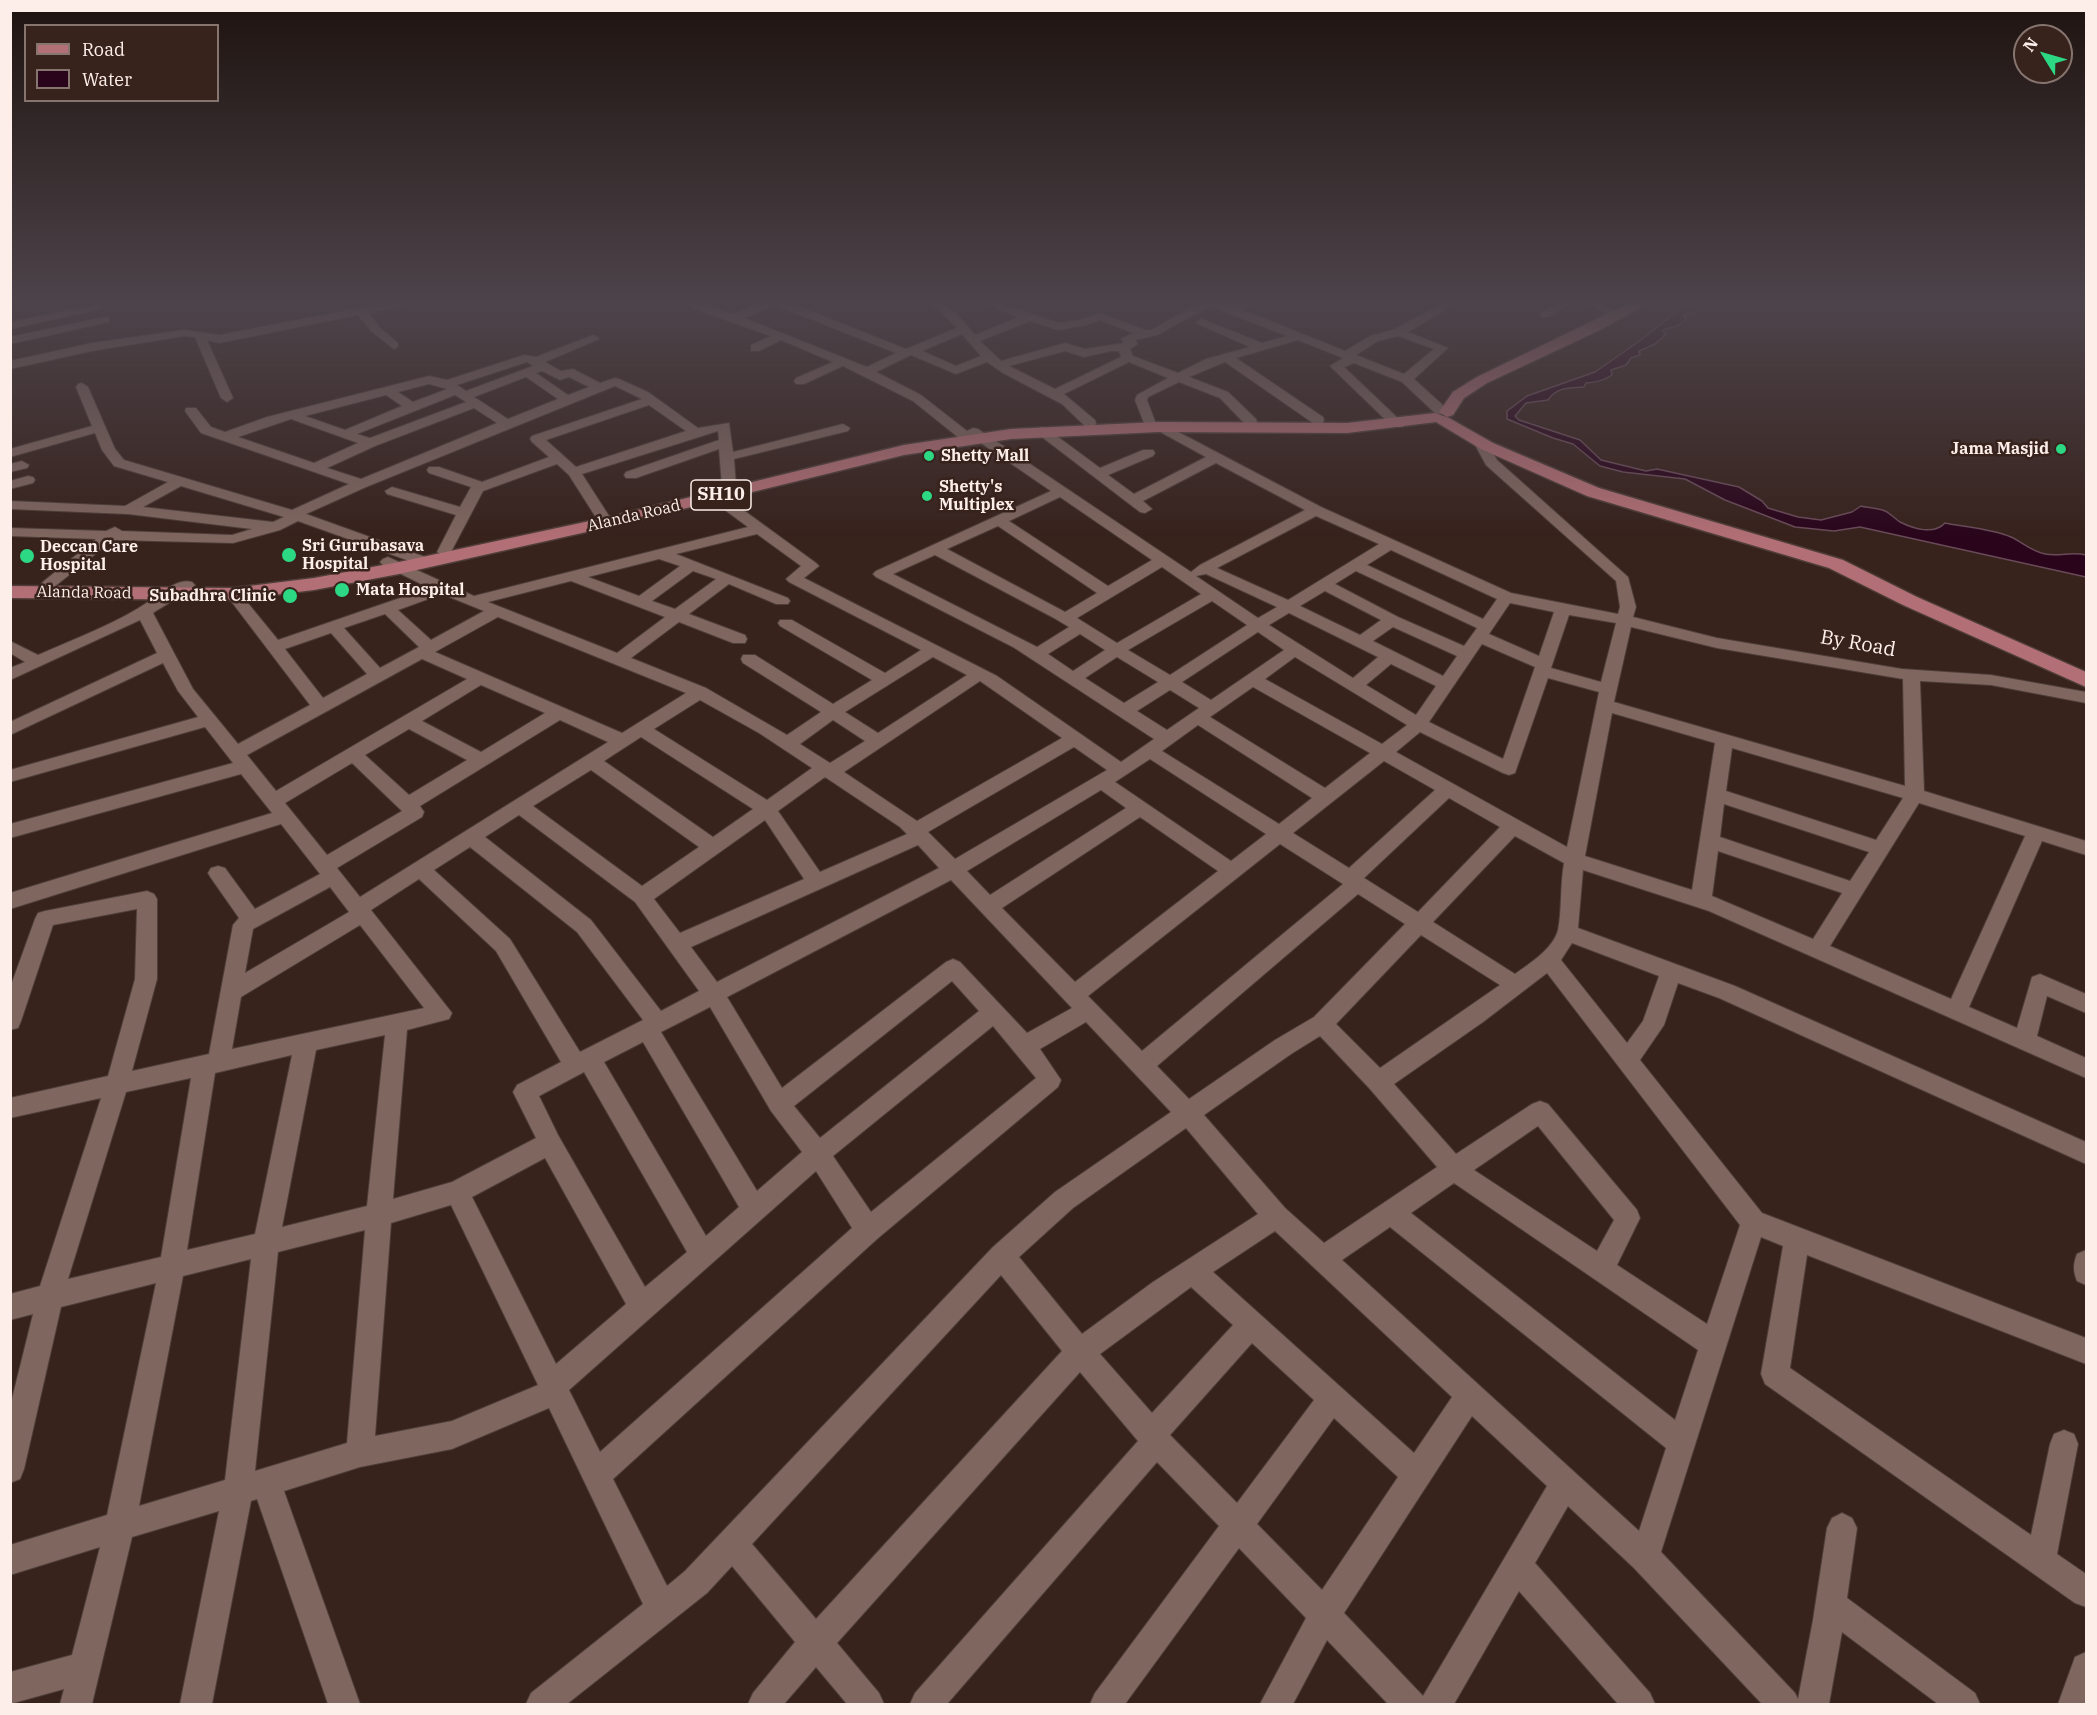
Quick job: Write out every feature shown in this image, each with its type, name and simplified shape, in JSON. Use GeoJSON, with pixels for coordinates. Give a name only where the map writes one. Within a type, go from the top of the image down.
{"type":"FeatureCollection","features":[{"type":"Feature","properties":{"kind":"main road"},"geometry":{"type":"LineString","coordinates":[[1442,415],[1458,395],[1482,380]]}},
{"type":"Feature","properties":{"kind":"main road"},"geometry":{"type":"LineString","coordinates":[[1442,415],[1481,443],[1546,474],[1609,498],[1836,564],[1910,601],[2086,680]]}},
{"type":"Feature","properties":{"kind":"main road"},"geometry":{"type":"LineString","coordinates":[[1442,415],[1540,463],[1614,492],[1826,553],[2086,673]]}},
{"type":"Feature","properties":{"kind":"main road","name":"Alanda Road"},"geometry":{"type":"LineString","coordinates":[[13,589],[233,594],[314,584],[902,448],[1035,425],[1308,429],[1442,415]]}},
{"type":"Feature","properties":{"kind":"main road","name":"Alanda Road"},"geometry":{"type":"LineString","coordinates":[[1154,425],[1395,420]]}},
{"type":"Feature","properties":{"kind":"main road","name":"Alanda Road"},"geometry":{"type":"LineString","coordinates":[[971,435],[1041,431],[1082,425]]}},
{"type":"Feature","properties":{"kind":"main road","name":"Alanda Road"},"geometry":{"type":"LineString","coordinates":[[13,589],[49,584],[224,585],[407,563],[444,552],[722,491]]}},
{"type":"Feature","properties":{"kind":"street"},"geometry":{"type":"LineString","coordinates":[[219,380],[227,398]]}},
{"type":"Feature","properties":{"kind":"street"},"geometry":{"type":"LineString","coordinates":[[225,437],[291,415],[429,380]]}},
{"type":"Feature","properties":{"kind":"street"},"geometry":{"type":"LineString","coordinates":[[429,380],[461,393],[507,424]]}},
{"type":"Feature","properties":{"kind":"street"},"geometry":{"type":"LineString","coordinates":[[315,468],[370,443],[486,380]]}},
{"type":"Feature","properties":{"kind":"street"},"geometry":{"type":"LineString","coordinates":[[345,434],[412,407],[501,380]]}},
{"type":"Feature","properties":{"kind":"street"},"geometry":{"type":"LineString","coordinates":[[538,380],[567,400]]}},
{"type":"Feature","properties":{"kind":"street"},"geometry":{"type":"LineString","coordinates":[[585,380],[600,388]]}},
{"type":"Feature","properties":{"kind":"street"},"geometry":{"type":"LineString","coordinates":[[883,380],[918,398],[1296,650],[1419,724],[1509,769],[1563,609]]}},
{"type":"Feature","properties":{"kind":"street"},"geometry":{"type":"LineString","coordinates":[[1027,380],[1065,400],[1082,425]]}},
{"type":"Feature","properties":{"kind":"street"},"geometry":{"type":"LineString","coordinates":[[1053,395],[1079,380]]}},
{"type":"Feature","properties":{"kind":"street"},"geometry":{"type":"LineString","coordinates":[[1154,425],[1141,397],[1173,380]]}},
{"type":"Feature","properties":{"kind":"street"},"geometry":{"type":"LineString","coordinates":[[1183,380],[1224,395],[1251,422]]}},
{"type":"Feature","properties":{"kind":"street"},"geometry":{"type":"LineString","coordinates":[[1259,380],[1317,420]]}},
{"type":"Feature","properties":{"kind":"street"},"geometry":{"type":"LineString","coordinates":[[1351,380],[1395,420]]}},
{"type":"Feature","properties":{"kind":"street"},"geometry":{"type":"LineString","coordinates":[[1408,380],[1415,385],[1442,415]]}},
{"type":"Feature","properties":{"kind":"street"},"geometry":{"type":"LineString","coordinates":[[10,532],[233,539],[275,527],[361,484],[615,382],[651,400],[696,432]]}},
{"type":"Feature","properties":{"kind":"street"},"geometry":{"type":"LineString","coordinates":[[82,387],[109,450],[119,463],[295,515],[407,563],[442,589],[700,692],[787,744],[907,822],[1188,1114],[1276,1216],[1645,1557],[1784,1704]]}},
{"type":"Feature","properties":{"kind":"street"},"geometry":{"type":"LineString","coordinates":[[388,391],[412,407]]}},
{"type":"Feature","properties":{"kind":"street"},"geometry":{"type":"LineString","coordinates":[[602,516],[574,472],[537,439],[651,400]]}},
{"type":"Feature","properties":{"kind":"street"},"geometry":{"type":"LineString","coordinates":[[190,411],[206,430],[361,484]]}},
{"type":"Feature","properties":{"kind":"street"},"geometry":{"type":"LineString","coordinates":[[291,415],[370,443]]}},
{"type":"Feature","properties":{"kind":"street"},"geometry":{"type":"LineString","coordinates":[[10,441],[97,423]]}},
{"type":"Feature","properties":{"kind":"street"},"geometry":{"type":"LineString","coordinates":[[10,453],[97,423]]}},
{"type":"Feature","properties":{"kind":"street","name":"By Road"},"geometry":{"type":"LineString","coordinates":[[1154,425],[1316,510],[1506,597],[1624,620],[1717,643],[1911,674],[1991,680],[2086,697]]}},
{"type":"Feature","properties":{"kind":"street"},"geometry":{"type":"LineString","coordinates":[[574,472],[669,443],[696,432],[724,426],[727,457],[722,491],[759,529],[811,566],[794,579],[980,674],[1120,770]]}},
{"type":"Feature","properties":{"kind":"street"},"geometry":{"type":"LineString","coordinates":[[727,457],[843,428]]}},
{"type":"Feature","properties":{"kind":"street"},"geometry":{"type":"LineString","coordinates":[[1041,431],[1145,508]]}},
{"type":"Feature","properties":{"kind":"street"},"geometry":{"type":"LineString","coordinates":[[631,475],[726,442]]}},
{"type":"Feature","properties":{"kind":"street"},"geometry":{"type":"LineString","coordinates":[[1378,1082],[1549,960],[1568,933],[1570,884],[1574,860],[1606,697],[1628,607],[1623,580],[1491,462],[1481,443]]}},
{"type":"Feature","properties":{"kind":"street"},"geometry":{"type":"LineString","coordinates":[[1098,474],[1148,453]]}},
{"type":"Feature","properties":{"kind":"street"},"geometry":{"type":"LineString","coordinates":[[478,489],[559,458]]}},
{"type":"Feature","properties":{"kind":"street"},"geometry":{"type":"LineString","coordinates":[[1132,500],[1215,458]]}},
{"type":"Feature","properties":{"kind":"street"},"geometry":{"type":"LineString","coordinates":[[434,470],[479,484],[444,552]]}},
{"type":"Feature","properties":{"kind":"street"},"geometry":{"type":"LineString","coordinates":[[10,485],[28,480]]}},
{"type":"Feature","properties":{"kind":"street"},"geometry":{"type":"LineString","coordinates":[[49,584],[110,535],[134,511],[180,481]]}},
{"type":"Feature","properties":{"kind":"street"},"geometry":{"type":"LineString","coordinates":[[392,490],[466,513]]}},
{"type":"Feature","properties":{"kind":"street"},"geometry":{"type":"LineString","coordinates":[[1060,492],[881,574],[1019,643],[1167,738]]}},
{"type":"Feature","properties":{"kind":"street"},"geometry":{"type":"LineString","coordinates":[[10,505],[134,511],[275,527]]}},
{"type":"Feature","properties":{"kind":"street"},"geometry":{"type":"LineString","coordinates":[[1188,577],[1316,510]]}},
{"type":"Feature","properties":{"kind":"street"},"geometry":{"type":"LineString","coordinates":[[999,520],[1108,593]]}},
{"type":"Feature","properties":{"kind":"street"},"geometry":{"type":"LineString","coordinates":[[473,601],[759,529]]}},
{"type":"Feature","properties":{"kind":"street"},"geometry":{"type":"LineString","coordinates":[[1125,711],[1388,544]]}},
{"type":"Feature","properties":{"kind":"street"},"geometry":{"type":"LineString","coordinates":[[935,549],[1066,618],[1169,682],[1205,712],[1326,798]]}},
{"type":"Feature","properties":{"kind":"street"},"geometry":{"type":"LineString","coordinates":[[660,554],[727,578],[782,602]]}},
{"type":"Feature","properties":{"kind":"street"},"geometry":{"type":"LineString","coordinates":[[1066,618],[1163,560]]}},
{"type":"Feature","properties":{"kind":"street"},"geometry":{"type":"LineString","coordinates":[[640,602],[691,565]]}},
{"type":"Feature","properties":{"kind":"street"},"geometry":{"type":"LineString","coordinates":[[1355,565],[1482,631],[1543,668],[1606,697],[1724,740],[1915,795],[2086,848]]}},
{"type":"Feature","properties":{"kind":"street"},"geometry":{"type":"LineString","coordinates":[[1205,568],[1446,684]]}},
{"type":"Feature","properties":{"kind":"street"},"geometry":{"type":"LineString","coordinates":[[572,576],[740,639]]}},
{"type":"Feature","properties":{"kind":"street"},"geometry":{"type":"LineString","coordinates":[[618,660],[727,578]]}},
{"type":"Feature","properties":{"kind":"street"},"geometry":{"type":"LineString","coordinates":[[1324,584],[1392,620],[1467,654]]}},
{"type":"Feature","properties":{"kind":"street"},"geometry":{"type":"LineString","coordinates":[[10,675],[144,612],[169,594],[187,585]]}},
{"type":"Feature","properties":{"kind":"street"},"geometry":{"type":"LineString","coordinates":[[275,647],[442,589]]}},
{"type":"Feature","properties":{"kind":"street"},"geometry":{"type":"LineString","coordinates":[[233,594],[321,707]]}},
{"type":"Feature","properties":{"kind":"street"},"geometry":{"type":"LineString","coordinates":[[1074,678],[1116,650],[1212,594]]}},
{"type":"Feature","properties":{"kind":"street"},"geometry":{"type":"LineString","coordinates":[[1025,1047],[1232,872],[1419,724],[1506,597]]}},
{"type":"Feature","properties":{"kind":"street"},"geometry":{"type":"LineString","coordinates":[[387,608],[425,650],[480,678],[623,741]]}},
{"type":"Feature","properties":{"kind":"street"},"geometry":{"type":"LineString","coordinates":[[10,831],[241,760],[321,707],[497,611]]}},
{"type":"Feature","properties":{"kind":"street"},"geometry":{"type":"LineString","coordinates":[[10,1108],[441,1013],[186,691],[144,612]]}},
{"type":"Feature","properties":{"kind":"street"},"geometry":{"type":"LineString","coordinates":[[1361,642],[1392,620]]}},
{"type":"Feature","properties":{"kind":"street"},"geometry":{"type":"LineString","coordinates":[[786,622],[885,680]]}},
{"type":"Feature","properties":{"kind":"street"},"geometry":{"type":"LineString","coordinates":[[334,627],[378,676]]}},
{"type":"Feature","properties":{"kind":"street"},"geometry":{"type":"LineString","coordinates":[[1036,654],[1080,627]]}},
{"type":"Feature","properties":{"kind":"street"},"geometry":{"type":"LineString","coordinates":[[10,646],[38,662]]}},
{"type":"Feature","properties":{"kind":"street"},"geometry":{"type":"LineString","coordinates":[[787,744],[833,712],[933,650]]}},
{"type":"Feature","properties":{"kind":"street"},"geometry":{"type":"LineString","coordinates":[[642,1307],[550,1143],[525,1092],[953,870],[1150,751],[1296,650]]}},
{"type":"Feature","properties":{"kind":"street"},"geometry":{"type":"LineString","coordinates":[[10,729],[166,654]]}},
{"type":"Feature","properties":{"kind":"street"},"geometry":{"type":"LineString","coordinates":[[1355,686],[1389,657]]}},
{"type":"Feature","properties":{"kind":"street"},"geometry":{"type":"LineString","coordinates":[[750,659],[878,741]]}},
{"type":"Feature","properties":{"kind":"street"},"geometry":{"type":"LineString","coordinates":[[642,897],[767,809],[878,741],[980,674]]}},
{"type":"Feature","properties":{"kind":"street"},"geometry":{"type":"LineString","coordinates":[[1817,950],[1915,795],[1911,674]]}},
{"type":"Feature","properties":{"kind":"street"},"geometry":{"type":"LineString","coordinates":[[10,901],[280,808],[353,754],[410,722],[480,678]]}},
{"type":"Feature","properties":{"kind":"street"},"geometry":{"type":"LineString","coordinates":[[1252,680],[1574,860],[1701,900],[2086,1068]]}},
{"type":"Feature","properties":{"kind":"street"},"geometry":{"type":"LineString","coordinates":[[231,992],[700,692]]}},
{"type":"Feature","properties":{"kind":"street"},"geometry":{"type":"LineString","coordinates":[[407,804],[559,713]]}},
{"type":"Feature","properties":{"kind":"street"},"geometry":{"type":"LineString","coordinates":[[10,776],[209,720]]}},
{"type":"Feature","properties":{"kind":"street"},"geometry":{"type":"LineString","coordinates":[[410,722],[481,760]]}},
{"type":"Feature","properties":{"kind":"street"},"geometry":{"type":"LineString","coordinates":[[641,729],[767,809],[816,882]]}},
{"type":"Feature","properties":{"kind":"street"},"geometry":{"type":"LineString","coordinates":[[676,944],[816,882],[917,833],[1075,738]]}},
{"type":"Feature","properties":{"kind":"street"},"geometry":{"type":"LineString","coordinates":[[1701,900],[1724,740]]}},
{"type":"Feature","properties":{"kind":"street"},"geometry":{"type":"LineString","coordinates":[[1150,751],[1516,985]]}},
{"type":"Feature","properties":{"kind":"street"},"geometry":{"type":"LineString","coordinates":[[76,1704],[120,1526],[212,1064],[231,992],[243,925],[329,871],[415,812],[353,754]]}},
{"type":"Feature","properties":{"kind":"street"},"geometry":{"type":"LineString","coordinates":[[591,761],[713,847]]}},
{"type":"Feature","properties":{"kind":"street"},"geometry":{"type":"LineString","coordinates":[[1101,782],[1232,872]]}},
{"type":"Feature","properties":{"kind":"street"},"geometry":{"type":"LineString","coordinates":[[1142,1065],[1353,881],[1448,789]]}},
{"type":"Feature","properties":{"kind":"street"},"geometry":{"type":"LineString","coordinates":[[1716,795],[1881,849]]}},
{"type":"Feature","properties":{"kind":"street"},"geometry":{"type":"LineString","coordinates":[[520,806],[642,897],[714,995],[779,1104],[818,1154],[868,1230]]}},
{"type":"Feature","properties":{"kind":"street"},"geometry":{"type":"LineString","coordinates":[[988,906],[1140,808]]}},
{"type":"Feature","properties":{"kind":"street"},"geometry":{"type":"LineString","coordinates":[[542,1704],[696,1582],[1002,1256],[1064,1200],[1283,1047],[1322,1023],[1513,826]]}},
{"type":"Feature","properties":{"kind":"street"},"geometry":{"type":"LineString","coordinates":[[1956,1011],[2036,833]]}},
{"type":"Feature","properties":{"kind":"street"},"geometry":{"type":"LineString","coordinates":[[471,837],[584,927],[652,1026],[755,1210]]}},
{"type":"Feature","properties":{"kind":"street"},"geometry":{"type":"LineString","coordinates":[[1709,841],[1855,890]]}},
{"type":"Feature","properties":{"kind":"street"},"geometry":{"type":"LineString","coordinates":[[420,869],[503,945],[583,1063],[703,1255]]}},
{"type":"Feature","properties":{"kind":"street"},"geometry":{"type":"LineString","coordinates":[[218,873],[252,920]]}},
{"type":"Feature","properties":{"kind":"street"},"geometry":{"type":"LineString","coordinates":[[10,1021],[45,919],[147,899],[146,979],[117,1084],[50,1297],[10,1469]]}},
{"type":"Feature","properties":{"kind":"street"},"geometry":{"type":"LineString","coordinates":[[1568,933],[1727,992],[2086,1153]]}},
{"type":"Feature","properties":{"kind":"street"},"geometry":{"type":"LineString","coordinates":[[1549,960],[1753,1222],[2086,1351]]}},
{"type":"Feature","properties":{"kind":"street"},"geometry":{"type":"LineString","coordinates":[[596,1475],[868,1230],[1050,1080],[1025,1047],[953,968],[779,1104]]}},
{"type":"Feature","properties":{"kind":"street"},"geometry":{"type":"LineString","coordinates":[[1627,1060],[1653,1025],[1671,971]]}},
{"type":"Feature","properties":{"kind":"street"},"geometry":{"type":"LineString","coordinates":[[2025,1041],[2040,983],[2086,1004]]}},
{"type":"Feature","properties":{"kind":"street"},"geometry":{"type":"LineString","coordinates":[[10,1560],[360,1453],[452,1435],[553,1389],[642,1307],[818,1154],[994,1012]]}},
{"type":"Feature","properties":{"kind":"street"},"geometry":{"type":"LineString","coordinates":[[360,1453],[397,1023]]}},
{"type":"Feature","properties":{"kind":"street"},"geometry":{"type":"LineString","coordinates":[[1322,1023],[1378,1082],[1454,1170],[1713,1344]]}},
{"type":"Feature","properties":{"kind":"street"},"geometry":{"type":"LineString","coordinates":[[196,1704],[252,1486],[266,1243],[306,1043]]}},
{"type":"Feature","properties":{"kind":"street"},"geometry":{"type":"LineString","coordinates":[[1322,1259],[1540,1111],[1628,1218],[1602,1268]]}},
{"type":"Feature","properties":{"kind":"street"},"geometry":{"type":"LineString","coordinates":[[10,1307],[379,1215],[457,1192],[550,1143]]}},
{"type":"Feature","properties":{"kind":"street"},"geometry":{"type":"LineString","coordinates":[[457,1192],[662,1609]]}},
{"type":"Feature","properties":{"kind":"street"},"geometry":{"type":"LineString","coordinates":[[1391,1212],[1682,1443]]}},
{"type":"Feature","properties":{"kind":"street"},"geometry":{"type":"LineString","coordinates":[[764,1704],[816,1642],[1080,1352],[1192,1271],[1276,1216]]}},
{"type":"Feature","properties":{"kind":"street"},"geometry":{"type":"LineString","coordinates":[[1645,1557],[1753,1222]]}},
{"type":"Feature","properties":{"kind":"street"},"geometry":{"type":"LineString","coordinates":[[1797,1239],[1775,1374],[2086,1592]]}},
{"type":"Feature","properties":{"kind":"street"},"geometry":{"type":"LineString","coordinates":[[1002,1256],[1080,1352],[1155,1437],[1410,1704]]}},
{"type":"Feature","properties":{"kind":"street"},"geometry":{"type":"LineString","coordinates":[[2086,1263],[2086,1272]]}},
{"type":"Feature","properties":{"kind":"street"},"geometry":{"type":"LineString","coordinates":[[1192,1271],[1417,1475]]}},
{"type":"Feature","properties":{"kind":"street"},"geometry":{"type":"LineString","coordinates":[[926,1704],[1251,1325]]}},
{"type":"Feature","properties":{"kind":"street"},"geometry":{"type":"LineString","coordinates":[[1276,1704],[1324,1615],[1469,1395]]}},
{"type":"Feature","properties":{"kind":"street"},"geometry":{"type":"LineString","coordinates":[[1106,1704],[1332,1398]]}},
{"type":"Feature","properties":{"kind":"street"},"geometry":{"type":"LineString","coordinates":[[2041,1560],[2064,1444]]}},
{"type":"Feature","properties":{"kind":"street"},"geometry":{"type":"LineString","coordinates":[[1436,1704],[1565,1484]]}},
{"type":"Feature","properties":{"kind":"street"},"geometry":{"type":"LineString","coordinates":[[252,1486],[344,1704]]}},
{"type":"Feature","properties":{"kind":"street"},"geometry":{"type":"LineString","coordinates":[[1814,1704],[1842,1528]]}},
{"type":"Feature","properties":{"kind":"street"},"geometry":{"type":"LineString","coordinates":[[732,1543],[868,1704]]}},
{"type":"Feature","properties":{"kind":"street"},"geometry":{"type":"LineString","coordinates":[[1517,1565],[1639,1704]]}},
{"type":"Feature","properties":{"kind":"street"},"geometry":{"type":"LineString","coordinates":[[1831,1605],[1964,1704]]}},
{"type":"Feature","properties":{"kind":"street"},"geometry":{"type":"LineString","coordinates":[[10,1688],[85,1667]]}},
{"type":"Feature","properties":{"kind":"street"},"geometry":{"type":"LineString","coordinates":[[2074,1704],[2086,1668]]}},
{"type":"Feature","properties":{"kind":"water"},"geometry":{"type":"Polygon","coordinates":[[[1572,380],[1602,380],[1586,383],[1584,387],[1559,390],[1548,400],[1526,403],[1515,416],[1519,420],[1580,440],[1601,460],[1646,471],[1657,469],[1739,487],[1762,501],[1768,508],[1798,517],[1821,520],[1852,512],[1861,506],[1885,511],[1900,522],[1917,529],[1935,529],[1945,523],[2004,534],[2045,554],[2086,555],[2086,577],[1860,527],[1834,531],[1795,527],[1725,500],[1685,479],[1623,472],[1600,466],[1573,444],[1507,419],[1507,411],[1527,396],[1572,380]]]}},
{"type":"Feature","properties":{"kind":"place","name":"Jama Masjid"},"geometry":{"type":"Point","coordinates":[2061,449]}},
{"type":"Feature","properties":{"kind":"place","name":"Shetty Mall"},"geometry":{"type":"Point","coordinates":[929,456]}},
{"type":"Feature","properties":{"kind":"place","name":"Shetty's Multiplex"},"geometry":{"type":"Point","coordinates":[927,496]}},
{"type":"Feature","properties":{"kind":"place","name":"Sri Gurubasava Hospital"},"geometry":{"type":"Point","coordinates":[289,555]}},
{"type":"Feature","properties":{"kind":"place","name":"Deccan Care Hospital"},"geometry":{"type":"Point","coordinates":[27,556]}},
{"type":"Feature","properties":{"kind":"place","name":"Mata Hospital"},"geometry":{"type":"Point","coordinates":[342,590]}},
{"type":"Feature","properties":{"kind":"place","name":"Subadhra Clinic"},"geometry":{"type":"Point","coordinates":[290,596]}}]}
